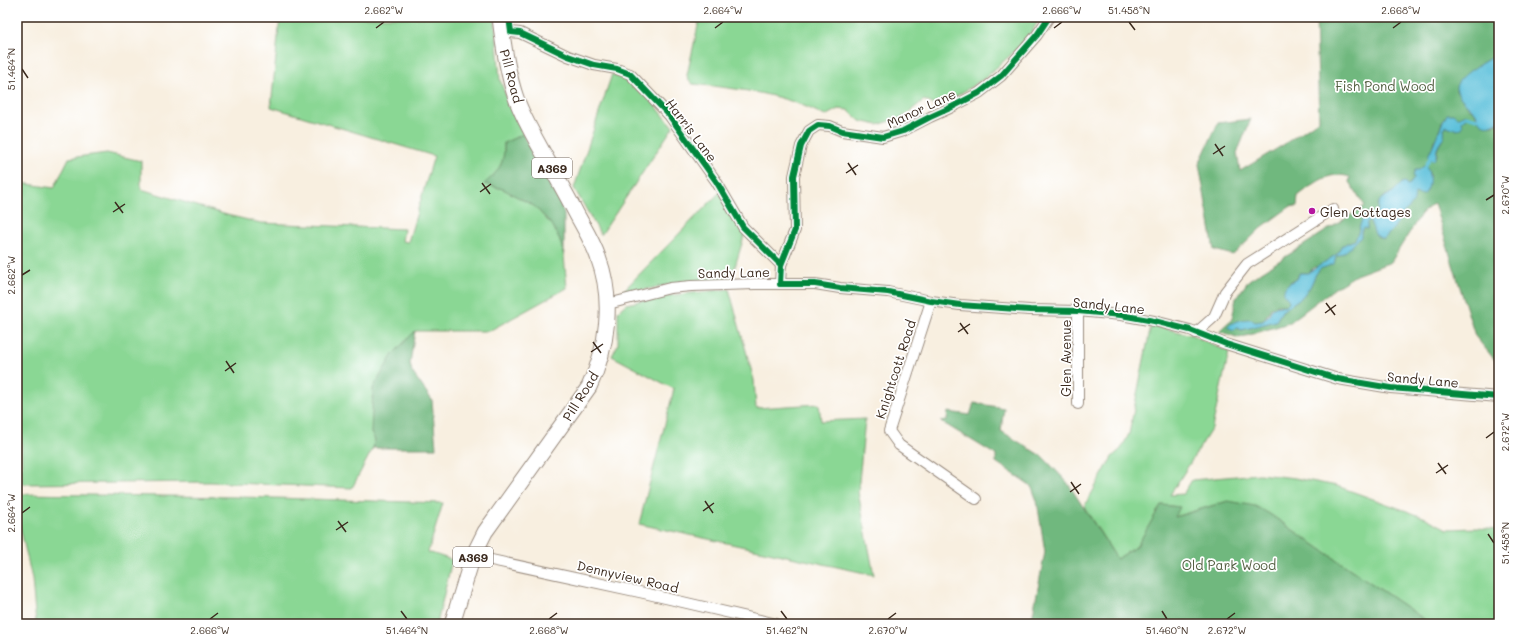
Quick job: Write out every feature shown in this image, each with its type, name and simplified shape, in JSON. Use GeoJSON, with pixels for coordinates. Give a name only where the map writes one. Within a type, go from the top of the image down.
{"type":"FeatureCollection","features":[{"type":"Feature","properties":{"kind":"main road","name":"Pill Road"},"geometry":{"type":"LineString","coordinates":[[452,624],[473,556],[485,532],[589,387],[596,371],[605,337],[608,304],[598,257],[588,234],[531,130],[516,98],[507,63],[501,24]]}},
{"type":"Feature","properties":{"kind":"street","name":"Manor Lane"},"geometry":{"type":"LineString","coordinates":[[780,284],[781,265],[795,230],[794,176],[801,146],[809,131],[818,125],[830,126],[842,131],[882,137],[903,131],[979,93],[1001,76],[1032,41],[1049,17]]}},
{"type":"Feature","properties":{"kind":"street","name":"Harris Lane"},"geometry":{"type":"LineString","coordinates":[[501,24],[568,56],[594,65],[617,69],[630,74],[669,115],[716,180],[743,227],[781,265]]}},
{"type":"Feature","properties":{"kind":"street"},"geometry":{"type":"LineString","coordinates":[[1196,333],[1214,317],[1225,292],[1247,264],[1333,209]]}},
{"type":"Feature","properties":{"kind":"street","name":"Sandy Lane"},"geometry":{"type":"LineString","coordinates":[[608,304],[670,288],[691,286],[815,284],[840,288],[888,292],[931,301],[960,304],[1030,310],[1078,311],[1121,315],[1154,321],[1196,333],[1226,344],[1338,379],[1391,388],[1499,397]]}},
{"type":"Feature","properties":{"kind":"street","name":"Knightcott Road"},"geometry":{"type":"LineString","coordinates":[[931,301],[889,431],[898,445],[976,499]]}},
{"type":"Feature","properties":{"kind":"street","name":"Glen Avenue"},"geometry":{"type":"LineString","coordinates":[[1078,311],[1078,404]]}},
{"type":"Feature","properties":{"kind":"street","name":"Dennyview Road"},"geometry":{"type":"LineString","coordinates":[[473,556],[777,624]]}},
{"type":"Feature","properties":{"kind":"green space"},"geometry":{"type":"Polygon","coordinates":[[[280,17],[495,17],[500,80],[512,112],[523,134],[504,143],[503,156],[500,166],[485,184],[503,189],[534,206],[553,226],[560,240],[564,256],[567,288],[489,331],[415,331],[371,433],[375,440],[373,448],[352,488],[210,482],[22,484],[19,296],[21,183],[54,188],[69,158],[107,153],[141,161],[141,189],[227,215],[261,223],[404,229],[402,241],[408,242],[434,156],[271,107],[280,17]]]}},
{"type":"Feature","properties":{"kind":"green space"},"geometry":{"type":"Polygon","coordinates":[[[700,17],[1041,17],[1025,42],[985,78],[939,107],[924,100],[903,117],[878,125],[860,121],[848,110],[838,109],[825,116],[809,108],[777,97],[744,90],[693,84],[688,80],[687,75],[700,17]]]}},
{"type":"Feature","properties":{"kind":"green space","name":"Fish Pond Wood"},"geometry":{"type":"Polygon","coordinates":[[[1316,17],[1499,17],[1499,53],[1480,64],[1461,79],[1456,91],[1469,108],[1475,112],[1477,119],[1485,125],[1494,125],[1499,122],[1499,365],[1475,336],[1434,203],[1421,214],[1391,262],[1356,275],[1335,288],[1289,323],[1239,338],[1219,331],[1232,319],[1236,298],[1249,280],[1365,206],[1349,182],[1350,177],[1335,175],[1328,177],[1322,179],[1298,196],[1297,207],[1291,206],[1262,227],[1233,255],[1214,250],[1199,164],[1218,123],[1251,119],[1237,153],[1240,171],[1283,145],[1319,120],[1316,17]],[[1453,114],[1444,118],[1437,138],[1434,140],[1432,149],[1428,156],[1437,156],[1438,148],[1444,137],[1444,128],[1447,126],[1450,127],[1466,118],[1462,115],[1460,117],[1456,117],[1453,114]],[[1423,167],[1419,170],[1410,184],[1406,185],[1402,183],[1393,192],[1385,196],[1378,204],[1378,209],[1374,218],[1372,218],[1369,212],[1363,218],[1355,240],[1363,228],[1367,229],[1367,222],[1369,220],[1378,237],[1384,239],[1411,204],[1415,193],[1417,193],[1430,176],[1427,167],[1423,167]],[[1355,240],[1342,246],[1337,254],[1318,267],[1314,267],[1308,273],[1300,273],[1296,279],[1291,281],[1285,294],[1289,299],[1289,303],[1271,308],[1263,321],[1237,328],[1242,330],[1276,321],[1282,311],[1302,297],[1310,287],[1320,269],[1347,249],[1355,240]]]}},
{"type":"Feature","properties":{"kind":"green space"},"geometry":{"type":"Polygon","coordinates":[[[612,74],[631,84],[650,99],[673,127],[601,235],[574,188],[612,74]]]}},
{"type":"Feature","properties":{"kind":"green space"},"geometry":{"type":"Polygon","coordinates":[[[523,134],[559,200],[564,214],[564,256],[560,240],[553,226],[534,206],[503,189],[484,184],[494,175],[500,166],[503,156],[504,143],[523,134]]]}},
{"type":"Feature","properties":{"kind":"green space"},"geometry":{"type":"Polygon","coordinates":[[[17,182],[21,183],[19,296],[17,295],[17,182]]]}},
{"type":"Feature","properties":{"kind":"green space"},"geometry":{"type":"Polygon","coordinates":[[[720,192],[745,233],[731,280],[667,285],[625,294],[622,292],[720,192]]]}},
{"type":"Feature","properties":{"kind":"green space"},"geometry":{"type":"Polygon","coordinates":[[[729,289],[754,380],[756,408],[819,404],[821,421],[865,419],[858,492],[874,575],[639,524],[674,389],[612,356],[618,344],[618,311],[626,304],[666,296],[729,289]]]}},
{"type":"Feature","properties":{"kind":"green space"},"geometry":{"type":"Polygon","coordinates":[[[1151,325],[1192,335],[1229,352],[1212,428],[1170,495],[1183,494],[1192,480],[1259,474],[1295,478],[1337,486],[1426,518],[1447,529],[1477,528],[1499,530],[1499,624],[1431,624],[1268,513],[1228,501],[1174,517],[1179,507],[1161,505],[1137,546],[1117,559],[1084,507],[1112,457],[1121,449],[1129,434],[1151,325]]]}},
{"type":"Feature","properties":{"kind":"green space"},"geometry":{"type":"Polygon","coordinates":[[[415,331],[410,363],[412,372],[432,400],[436,448],[373,448],[375,440],[371,433],[373,388],[393,354],[415,331]]]}},
{"type":"Feature","properties":{"kind":"green space","name":"Old Park Wood"},"geometry":{"type":"Polygon","coordinates":[[[974,403],[1004,408],[1001,431],[1043,457],[1067,482],[1117,559],[1137,546],[1161,505],[1180,507],[1175,517],[1228,501],[1255,506],[1268,513],[1431,624],[1031,624],[1045,552],[1037,501],[1033,490],[1030,485],[996,462],[996,455],[940,421],[947,420],[948,412],[970,415],[974,403]]]}},
{"type":"Feature","properties":{"kind":"green space"},"geometry":{"type":"Polygon","coordinates":[[[17,494],[241,497],[443,503],[428,552],[452,560],[437,624],[36,624],[32,579],[17,513],[17,494]]]}},
{"type":"Feature","properties":{"kind":"water"},"geometry":{"type":"Polygon","coordinates":[[[1499,53],[1499,121],[1486,126],[1480,123],[1475,112],[1460,97],[1456,87],[1462,77],[1468,72],[1499,53]]]}},
{"type":"Feature","properties":{"kind":"water"},"geometry":{"type":"Polygon","coordinates":[[[1447,114],[1453,114],[1458,118],[1465,114],[1468,116],[1462,121],[1463,126],[1461,129],[1457,130],[1447,126],[1444,128],[1444,137],[1437,149],[1436,157],[1433,161],[1428,156],[1447,114]]]}},
{"type":"Feature","properties":{"kind":"water"},"geometry":{"type":"Polygon","coordinates":[[[1425,165],[1429,177],[1427,191],[1420,195],[1415,193],[1414,201],[1410,207],[1403,213],[1394,228],[1384,239],[1375,234],[1369,221],[1367,222],[1367,229],[1363,228],[1361,231],[1361,237],[1346,251],[1336,256],[1334,264],[1320,269],[1310,287],[1302,297],[1282,311],[1276,321],[1242,330],[1237,328],[1233,330],[1227,327],[1232,323],[1241,320],[1251,319],[1255,322],[1263,321],[1273,308],[1286,305],[1289,302],[1284,294],[1284,288],[1297,279],[1299,273],[1308,273],[1337,254],[1342,246],[1355,240],[1364,217],[1371,212],[1371,217],[1374,218],[1381,199],[1393,192],[1403,182],[1407,185],[1410,184],[1414,178],[1413,176],[1415,170],[1419,170],[1425,165]]]}},
{"type":"Feature","properties":{"kind":"waterway"},"geometry":{"type":"LineString","coordinates":[[1466,116],[1477,119]]}},
{"type":"Feature","properties":{"kind":"waterway"},"geometry":{"type":"LineString","coordinates":[[1426,165],[1431,156]]}},
{"type":"Feature","properties":{"kind":"cycle path"},"geometry":{"type":"LineString","coordinates":[[509,17],[511,32],[520,33],[568,56],[594,65],[617,69],[630,74],[669,115],[716,181],[743,227],[781,265]]}},
{"type":"Feature","properties":{"kind":"cycle path"},"geometry":{"type":"LineString","coordinates":[[1049,17],[1037,35],[1001,76],[979,93],[903,131],[883,137],[842,131],[830,126],[818,125],[809,131],[801,146],[794,176],[795,230],[781,265],[780,284],[815,284],[840,288],[888,292],[931,301],[960,305],[1030,310],[1078,311],[1121,315],[1190,330],[1226,344],[1338,379],[1391,388],[1499,397]]}},
{"type":"Feature","properties":{"kind":"place","name":"Glen Cottages"},"geometry":{"type":"Point","coordinates":[1312,211]}}]}
